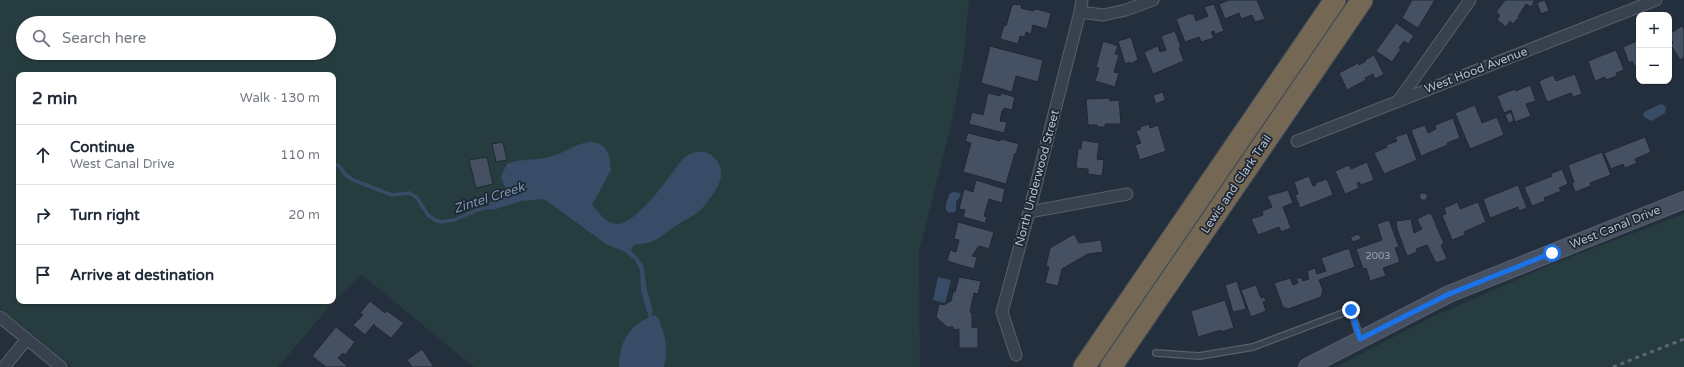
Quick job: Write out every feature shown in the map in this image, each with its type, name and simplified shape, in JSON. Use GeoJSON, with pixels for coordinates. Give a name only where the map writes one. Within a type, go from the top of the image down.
{"type":"FeatureCollection","features":[{"type":"Feature","properties":{"kind":"highway","name":"Lewis and Clark Trail"},"geometry":{"type":"LineString","coordinates":[[1084,367],[1335,0]]}},
{"type":"Feature","properties":{"kind":"highway","name":"Lewis and Clark Trail"},"geometry":{"type":"LineString","coordinates":[[1110,367],[1362,0]]}},
{"type":"Feature","properties":{"kind":"street","name":"North Underwood Street"},"geometry":{"type":"LineString","coordinates":[[1016,355],[1002,312],[1029,212],[1082,0]]}},
{"type":"Feature","properties":{"kind":"street"},"geometry":{"type":"LineString","coordinates":[[1080,12],[1103,15],[1126,10],[1154,0]]}},
{"type":"Feature","properties":{"kind":"street"},"geometry":{"type":"LineString","coordinates":[[1399,100],[1470,0]]}},
{"type":"Feature","properties":{"kind":"street","name":"West Hood Avenue"},"geometry":{"type":"LineString","coordinates":[[1297,141],[1656,0]]}},
{"type":"Feature","properties":{"kind":"street"},"geometry":{"type":"LineString","coordinates":[[1029,212],[1127,194]]}},
{"type":"Feature","properties":{"kind":"street","name":"West Canal Drive"},"geometry":{"type":"LineString","coordinates":[[1307,367],[1449,294],[1684,200]]}},
{"type":"Feature","properties":{"kind":"street"},"geometry":{"type":"LineString","coordinates":[[0,317],[61,367]]}},
{"type":"Feature","properties":{"kind":"street"},"geometry":{"type":"LineString","coordinates":[[4,367],[27,339]]}},
{"type":"Feature","properties":{"kind":"lane"},"geometry":{"type":"LineString","coordinates":[[1156,353],[1200,356],[1254,347],[1351,310],[1360,339]]}},
{"type":"Feature","properties":{"kind":"green space"},"geometry":{"type":"Polygon","coordinates":[[[0,0],[969,0],[963,62],[951,126],[919,251],[920,367],[474,367],[362,275],[336,299],[336,72],[16,72],[16,304],[332,304],[278,367],[72,367],[0,308],[0,0]]]}},
{"type":"Feature","properties":{"kind":"green space"},"geometry":{"type":"Polygon","coordinates":[[[1684,214],[1684,367],[1336,367],[1430,318],[1557,262],[1684,214]]]}},
{"type":"Feature","properties":{"kind":"water"},"geometry":{"type":"Polygon","coordinates":[[[1661,104],[1666,107],[1665,113],[1651,121],[1643,116],[1644,112],[1661,104]]]}},
{"type":"Feature","properties":{"kind":"water"},"geometry":{"type":"Polygon","coordinates":[[[590,142],[604,147],[609,155],[611,170],[592,205],[604,218],[612,223],[621,223],[630,219],[640,211],[660,189],[681,161],[687,156],[701,152],[713,156],[718,161],[721,176],[720,180],[703,208],[656,240],[634,245],[631,250],[643,264],[647,291],[653,311],[647,312],[641,291],[640,270],[635,260],[623,251],[606,244],[544,199],[521,201],[493,210],[488,203],[530,188],[506,189],[501,177],[507,164],[549,157],[590,142]]]}},
{"type":"Feature","properties":{"kind":"water"},"geometry":{"type":"Polygon","coordinates":[[[955,192],[961,195],[956,202],[956,210],[949,213],[946,210],[946,203],[950,193],[955,192]]]}},
{"type":"Feature","properties":{"kind":"water"},"geometry":{"type":"Polygon","coordinates":[[[938,277],[951,280],[945,303],[933,300],[938,277]]]}},
{"type":"Feature","properties":{"kind":"water"},"geometry":{"type":"Polygon","coordinates":[[[655,315],[661,325],[666,342],[664,367],[619,367],[621,349],[628,335],[639,323],[655,315]]]}},
{"type":"Feature","properties":{"kind":"building"},"geometry":{"type":"Polygon","coordinates":[[[1229,0],[1257,0],[1265,19],[1255,22],[1252,15],[1241,19],[1239,13],[1225,19],[1219,4],[1229,0]]]}},
{"type":"Feature","properties":{"kind":"building"},"geometry":{"type":"Polygon","coordinates":[[[1412,0],[1435,0],[1418,28],[1402,18],[1412,0]]]}},
{"type":"Feature","properties":{"kind":"building"},"geometry":{"type":"Polygon","coordinates":[[[1505,0],[1535,0],[1531,7],[1526,4],[1518,17],[1518,20],[1517,19],[1513,24],[1510,21],[1506,27],[1497,20],[1500,15],[1496,12],[1505,0]]]}},
{"type":"Feature","properties":{"kind":"building"},"geometry":{"type":"Polygon","coordinates":[[[1545,0],[1549,11],[1541,14],[1537,3],[1545,0]]]}},
{"type":"Feature","properties":{"kind":"building"},"geometry":{"type":"Polygon","coordinates":[[[1214,4],[1224,31],[1215,34],[1214,31],[1211,32],[1214,38],[1201,42],[1199,37],[1185,42],[1176,19],[1191,13],[1192,15],[1194,14],[1196,21],[1208,16],[1204,7],[1214,4]]]}},
{"type":"Feature","properties":{"kind":"building"},"geometry":{"type":"Polygon","coordinates":[[[1012,5],[1022,5],[1021,8],[1033,11],[1036,9],[1051,13],[1047,29],[1033,25],[1031,34],[1026,32],[1025,37],[1020,36],[1018,44],[1000,39],[1004,25],[1006,26],[1012,5]]]}},
{"type":"Feature","properties":{"kind":"building"},"geometry":{"type":"Polygon","coordinates":[[[1396,23],[1414,36],[1408,44],[1404,41],[1399,48],[1401,49],[1392,62],[1376,51],[1396,23]]]}},
{"type":"Feature","properties":{"kind":"building"},"geometry":{"type":"Polygon","coordinates":[[[1682,26],[1684,29],[1684,57],[1680,60],[1672,47],[1672,32],[1682,26]]]}},
{"type":"Feature","properties":{"kind":"building"},"geometry":{"type":"Polygon","coordinates":[[[1175,31],[1184,61],[1153,74],[1144,52],[1158,46],[1160,52],[1166,50],[1161,36],[1175,31]]]}},
{"type":"Feature","properties":{"kind":"building"},"geometry":{"type":"Polygon","coordinates":[[[1131,37],[1138,60],[1130,64],[1130,62],[1125,64],[1118,41],[1131,37]]]}},
{"type":"Feature","properties":{"kind":"building"},"geometry":{"type":"Polygon","coordinates":[[[1103,41],[1118,46],[1115,54],[1119,55],[1114,72],[1119,73],[1115,87],[1095,81],[1099,68],[1096,67],[1103,41]]]}},
{"type":"Feature","properties":{"kind":"building"},"geometry":{"type":"Polygon","coordinates":[[[1636,41],[1636,67],[1632,61],[1629,63],[1623,47],[1636,41]]]}},
{"type":"Feature","properties":{"kind":"building"},"geometry":{"type":"Polygon","coordinates":[[[990,46],[1043,60],[1038,82],[1016,76],[1012,92],[981,83],[990,46]]]}},
{"type":"Feature","properties":{"kind":"building"},"geometry":{"type":"Polygon","coordinates":[[[1616,50],[1624,70],[1616,73],[1617,76],[1606,80],[1605,77],[1595,81],[1588,61],[1616,50]]]}},
{"type":"Feature","properties":{"kind":"building"},"geometry":{"type":"Polygon","coordinates":[[[1374,55],[1384,74],[1375,79],[1373,74],[1365,78],[1366,80],[1347,90],[1339,73],[1358,63],[1359,65],[1374,55]]]}},
{"type":"Feature","properties":{"kind":"building"},"geometry":{"type":"Polygon","coordinates":[[[1575,74],[1582,94],[1573,97],[1571,93],[1547,102],[1539,81],[1553,75],[1556,81],[1575,74]]]}},
{"type":"Feature","properties":{"kind":"building"},"geometry":{"type":"Polygon","coordinates":[[[1530,85],[1536,101],[1526,104],[1531,116],[1515,122],[1511,110],[1504,113],[1497,96],[1515,89],[1516,91],[1530,85]]]}},
{"type":"Feature","properties":{"kind":"building"},"geometry":{"type":"Polygon","coordinates":[[[1163,92],[1165,100],[1156,104],[1153,95],[1163,92]]]}},
{"type":"Feature","properties":{"kind":"building"},"geometry":{"type":"Polygon","coordinates":[[[988,93],[1000,96],[1001,93],[1015,97],[1012,110],[1004,108],[1002,111],[1000,121],[1007,122],[1004,133],[969,124],[972,112],[983,115],[988,93]]]}},
{"type":"Feature","properties":{"kind":"building"},"geometry":{"type":"Polygon","coordinates":[[[1109,98],[1110,101],[1119,100],[1121,124],[1105,124],[1105,127],[1088,125],[1086,99],[1109,98]]]}},
{"type":"Feature","properties":{"kind":"building"},"geometry":{"type":"Polygon","coordinates":[[[1475,105],[1482,123],[1497,117],[1504,135],[1470,149],[1455,113],[1475,105]]]}},
{"type":"Feature","properties":{"kind":"building"},"geometry":{"type":"Polygon","coordinates":[[[1511,112],[1514,121],[1509,123],[1505,115],[1511,112]]]}},
{"type":"Feature","properties":{"kind":"building"},"geometry":{"type":"Polygon","coordinates":[[[1453,118],[1460,138],[1447,143],[1448,145],[1421,156],[1411,130],[1425,125],[1428,133],[1436,129],[1435,125],[1453,118]]]}},
{"type":"Feature","properties":{"kind":"building"},"geometry":{"type":"Polygon","coordinates":[[[1149,124],[1150,128],[1158,125],[1166,151],[1140,160],[1135,145],[1141,143],[1136,131],[1141,129],[1140,127],[1149,124]]]}},
{"type":"Feature","properties":{"kind":"building"},"geometry":{"type":"Polygon","coordinates":[[[968,133],[1019,144],[1006,184],[963,172],[971,143],[965,141],[968,133]]]}},
{"type":"Feature","properties":{"kind":"building"},"geometry":{"type":"Polygon","coordinates":[[[1407,133],[1417,160],[1384,174],[1374,153],[1387,147],[1386,145],[1397,141],[1395,137],[1407,133]]]}},
{"type":"Feature","properties":{"kind":"building"},"geometry":{"type":"Polygon","coordinates":[[[1645,137],[1651,152],[1635,159],[1637,163],[1625,168],[1623,164],[1611,169],[1604,153],[1645,137]]]}},
{"type":"Feature","properties":{"kind":"building"},"geometry":{"type":"Polygon","coordinates":[[[1082,140],[1099,143],[1097,159],[1104,160],[1102,176],[1088,174],[1088,169],[1076,168],[1078,149],[1081,149],[1082,140]]]}},
{"type":"Feature","properties":{"kind":"building"},"geometry":{"type":"Polygon","coordinates":[[[503,142],[507,160],[496,162],[492,144],[503,142]]]}},
{"type":"Feature","properties":{"kind":"building"},"geometry":{"type":"Polygon","coordinates":[[[1602,152],[1611,175],[1590,183],[1591,186],[1575,192],[1572,183],[1574,182],[1568,165],[1602,152]]]}},
{"type":"Feature","properties":{"kind":"building"},"geometry":{"type":"Polygon","coordinates":[[[487,157],[493,184],[476,188],[469,160],[487,157]]]}},
{"type":"Feature","properties":{"kind":"building"},"geometry":{"type":"Polygon","coordinates":[[[1367,162],[1374,180],[1361,185],[1359,182],[1357,183],[1359,188],[1345,194],[1335,171],[1349,165],[1351,169],[1367,162]]]}},
{"type":"Feature","properties":{"kind":"building"},"geometry":{"type":"Polygon","coordinates":[[[1562,169],[1568,184],[1559,188],[1561,191],[1544,198],[1545,201],[1532,206],[1524,187],[1552,176],[1550,174],[1562,169]]]}},
{"type":"Feature","properties":{"kind":"building"},"geometry":{"type":"Polygon","coordinates":[[[1309,176],[1313,186],[1316,185],[1315,183],[1327,179],[1333,195],[1300,208],[1295,195],[1298,194],[1294,182],[1309,176]]]}},
{"type":"Feature","properties":{"kind":"building"},"geometry":{"type":"Polygon","coordinates":[[[976,180],[1005,189],[1002,203],[989,199],[984,216],[987,217],[985,223],[963,217],[965,210],[959,209],[964,189],[973,192],[976,180]]]}},
{"type":"Feature","properties":{"kind":"building"},"geometry":{"type":"Polygon","coordinates":[[[1518,185],[1527,208],[1519,211],[1518,207],[1490,218],[1483,199],[1518,185]]]}},
{"type":"Feature","properties":{"kind":"building"},"geometry":{"type":"Polygon","coordinates":[[[1288,190],[1293,203],[1283,207],[1291,228],[1281,232],[1279,227],[1258,235],[1251,219],[1263,215],[1262,211],[1272,207],[1267,196],[1288,190]]]}},
{"type":"Feature","properties":{"kind":"building"},"geometry":{"type":"Polygon","coordinates":[[[1421,193],[1425,193],[1428,196],[1426,200],[1421,200],[1419,196],[1421,193]]]}},
{"type":"Feature","properties":{"kind":"building"},"geometry":{"type":"Polygon","coordinates":[[[1458,202],[1460,209],[1478,202],[1486,222],[1464,232],[1465,235],[1452,240],[1442,215],[1446,214],[1444,208],[1458,202]]]}},
{"type":"Feature","properties":{"kind":"building"},"geometry":{"type":"Polygon","coordinates":[[[1429,213],[1432,215],[1444,244],[1441,245],[1447,259],[1436,263],[1427,245],[1416,249],[1417,252],[1407,256],[1397,229],[1396,221],[1411,219],[1414,233],[1422,229],[1417,219],[1429,213]]]}},
{"type":"Feature","properties":{"kind":"building"},"geometry":{"type":"Polygon","coordinates":[[[1389,220],[1399,247],[1395,248],[1400,262],[1383,268],[1386,276],[1370,281],[1366,268],[1363,269],[1356,249],[1382,240],[1377,224],[1389,220]]]}},
{"type":"Feature","properties":{"kind":"building"},"geometry":{"type":"Polygon","coordinates":[[[958,222],[994,232],[989,249],[979,246],[972,256],[977,257],[974,269],[947,261],[950,250],[956,252],[959,240],[954,239],[958,222]]]}},
{"type":"Feature","properties":{"kind":"building"},"geometry":{"type":"Polygon","coordinates":[[[1074,234],[1079,243],[1101,240],[1103,252],[1088,254],[1062,269],[1058,286],[1045,283],[1049,267],[1046,266],[1050,248],[1074,234]]]}},
{"type":"Feature","properties":{"kind":"building"},"geometry":{"type":"Polygon","coordinates":[[[1359,234],[1361,239],[1353,242],[1350,237],[1359,234]]]}},
{"type":"Feature","properties":{"kind":"building"},"geometry":{"type":"Polygon","coordinates":[[[1349,248],[1355,267],[1319,280],[1323,290],[1321,297],[1288,309],[1283,307],[1274,283],[1290,278],[1293,285],[1298,283],[1296,279],[1301,277],[1303,281],[1309,279],[1307,271],[1315,268],[1317,274],[1326,271],[1321,258],[1349,248]]]}},
{"type":"Feature","properties":{"kind":"building"},"geometry":{"type":"Polygon","coordinates":[[[959,277],[981,281],[978,294],[974,293],[970,312],[972,313],[972,328],[978,327],[978,348],[959,348],[959,329],[953,330],[953,327],[947,327],[936,317],[939,304],[944,305],[951,301],[959,277]]]}},
{"type":"Feature","properties":{"kind":"building"},"geometry":{"type":"Polygon","coordinates":[[[1237,281],[1246,309],[1233,312],[1225,285],[1237,281]]]}},
{"type":"Feature","properties":{"kind":"building"},"geometry":{"type":"Polygon","coordinates":[[[1256,285],[1261,298],[1264,297],[1266,301],[1263,302],[1266,311],[1251,317],[1241,290],[1256,285]]]}},
{"type":"Feature","properties":{"kind":"building"},"geometry":{"type":"Polygon","coordinates":[[[1225,300],[1234,328],[1221,332],[1221,330],[1198,337],[1191,311],[1225,300]]]}},
{"type":"Feature","properties":{"kind":"building"},"geometry":{"type":"Polygon","coordinates":[[[370,301],[385,313],[387,311],[404,323],[391,338],[374,324],[365,335],[353,325],[363,315],[360,313],[370,301]]]}},
{"type":"Feature","properties":{"kind":"building"},"geometry":{"type":"Polygon","coordinates":[[[336,327],[355,342],[345,355],[343,353],[338,358],[347,366],[346,367],[326,367],[312,356],[336,327]]]}},
{"type":"Feature","properties":{"kind":"building"},"geometry":{"type":"Polygon","coordinates":[[[422,349],[434,367],[412,367],[407,360],[422,349]]]}},
{"type":"Feature","properties":{"kind":"waterway","name":"Zintel Creek"},"geometry":{"type":"LineString","coordinates":[[336,165],[338,165],[346,175],[353,180],[392,195],[410,193],[417,198],[428,215],[441,222],[454,220],[477,210],[496,206]]}},
{"type":"Feature","properties":{"kind":"waterway","name":"Zintel Creek"},"geometry":{"type":"LineString","coordinates":[[649,308],[651,321]]}},
{"type":"Feature","properties":{"kind":"railway"},"geometry":{"type":"LineString","coordinates":[[1613,367],[1684,339]]}},
{"type":"Feature","properties":{"kind":"route"},"geometry":{"type":"LineString","coordinates":[[1351,310],[1356,320],[1360,339],[1449,294],[1552,253]]}}]}
